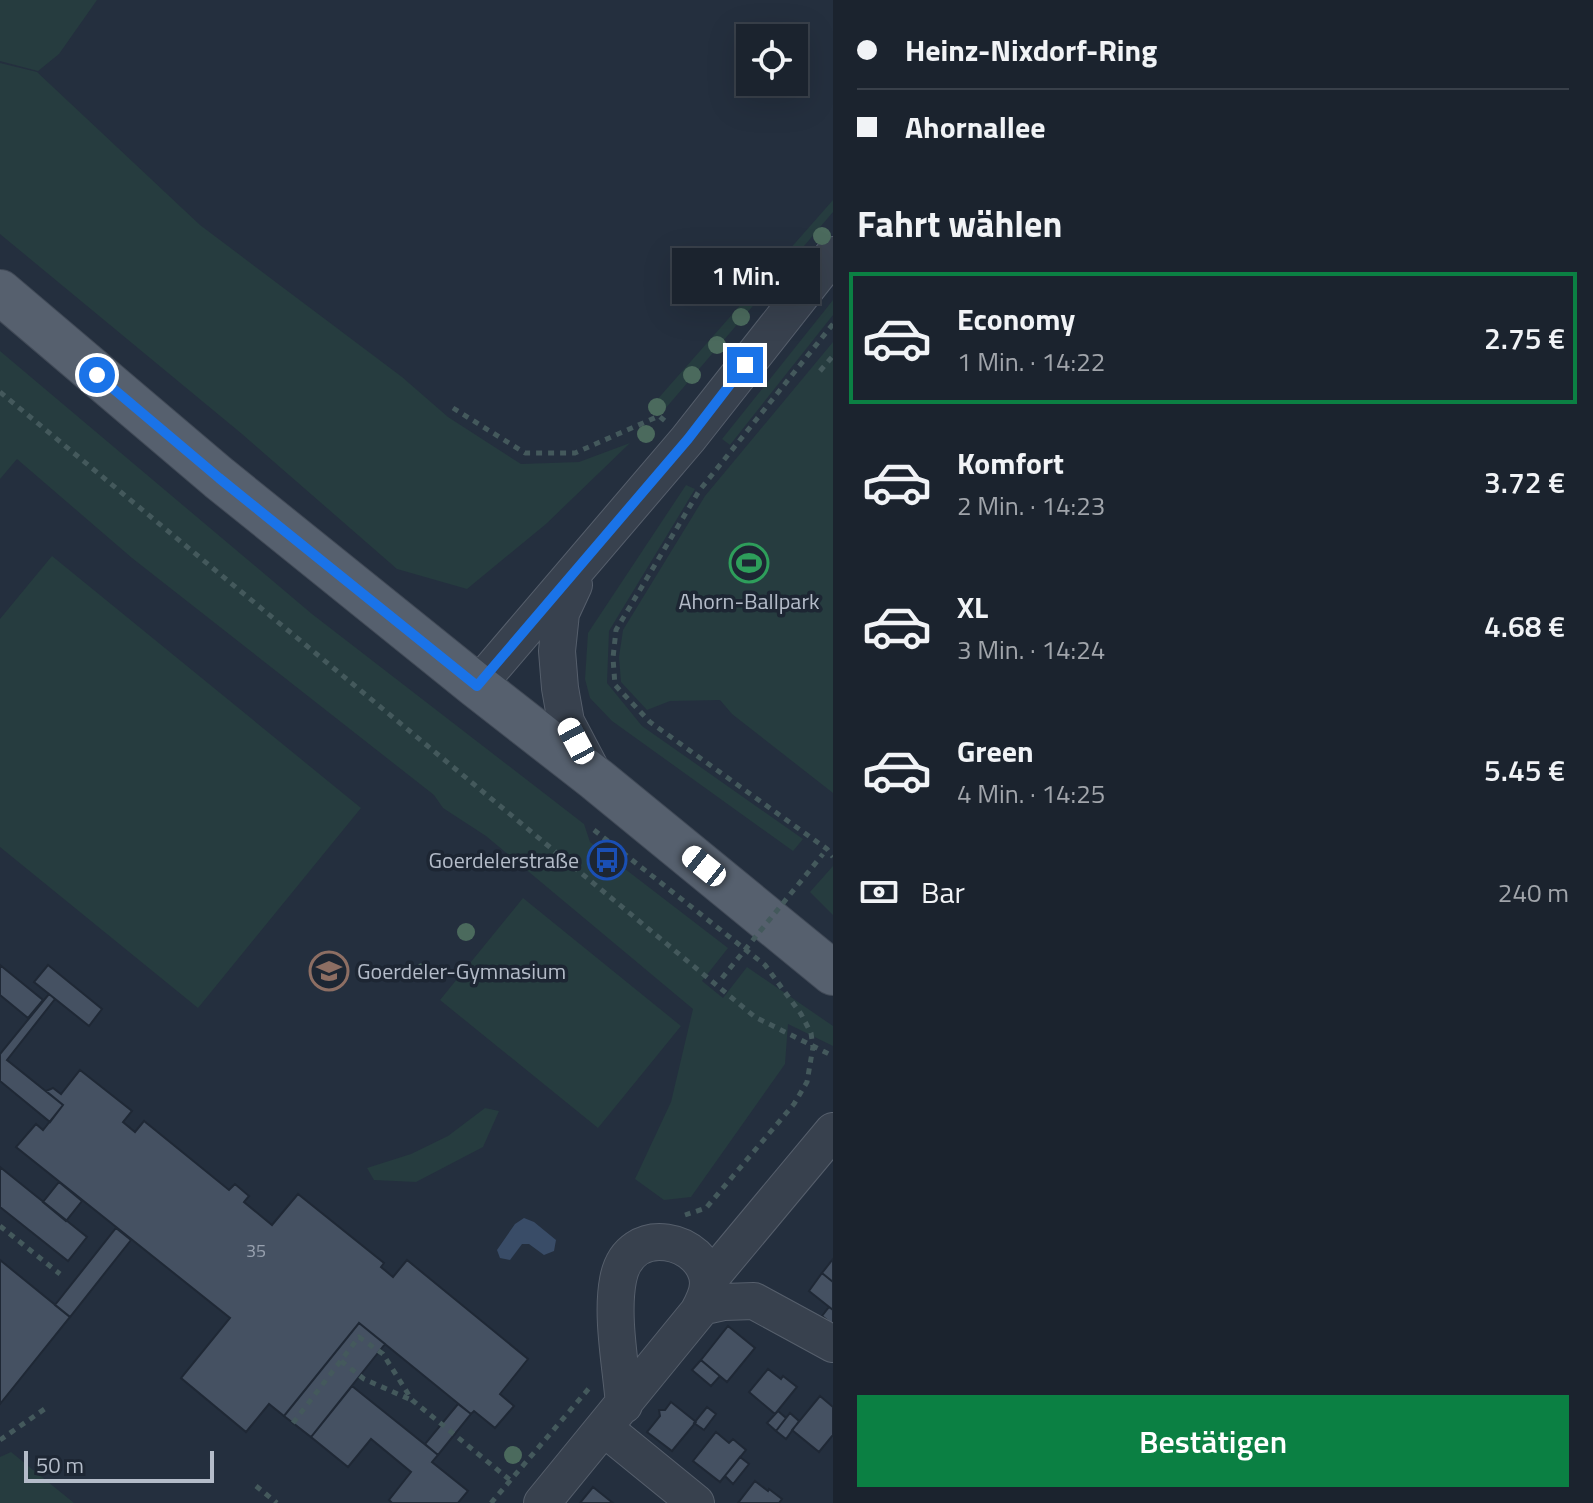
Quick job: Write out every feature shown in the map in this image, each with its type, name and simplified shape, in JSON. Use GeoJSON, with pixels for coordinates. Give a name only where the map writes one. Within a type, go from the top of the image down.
{"type":"FeatureCollection","features":[{"type":"Feature","properties":{"kind":"main road"},"geometry":{"type":"LineString","coordinates":[[0,292],[219,478],[833,973]]}},
{"type":"Feature","properties":{"kind":"street"},"geometry":{"type":"LineString","coordinates":[[477,686],[688,439],[833,255]]}},
{"type":"Feature","properties":{"kind":"street"},"geometry":{"type":"LineString","coordinates":[[585,562],[561,613],[557,651],[566,722],[596,779]]}},
{"type":"Feature","properties":{"kind":"street"},"geometry":{"type":"LineString","coordinates":[[542,1503],[614,1416],[704,1294],[833,1131]]}},
{"type":"Feature","properties":{"kind":"street"},"geometry":{"type":"LineString","coordinates":[[696,1503],[614,1416],[616,1297],[618,1278],[627,1258],[634,1249],[653,1241],[674,1244],[692,1255],[705,1272],[704,1294]]}},
{"type":"Feature","properties":{"kind":"street"},"geometry":{"type":"LineString","coordinates":[[704,1294],[724,1302],[754,1301],[833,1344]]}},
{"type":"Feature","properties":{"kind":"path"},"geometry":{"type":"LineString","coordinates":[[833,324],[699,491],[616,630],[613,658],[615,685],[650,722],[833,857]]}},
{"type":"Feature","properties":{"kind":"path"},"geometry":{"type":"LineString","coordinates":[[820,371],[833,356]]}},
{"type":"Feature","properties":{"kind":"path"},"geometry":{"type":"LineString","coordinates":[[0,392],[755,1017],[833,1056]]}},
{"type":"Feature","properties":{"kind":"path"},"geometry":{"type":"LineString","coordinates":[[453,408],[525,453],[575,453],[659,416],[688,439]]}},
{"type":"Feature","properties":{"kind":"path"},"geometry":{"type":"LineString","coordinates":[[594,830],[765,965],[801,1014],[811,1033],[813,1047]]}},
{"type":"Feature","properties":{"kind":"path"},"geometry":{"type":"LineString","coordinates":[[717,984],[825,851]]}},
{"type":"Feature","properties":{"kind":"path"},"geometry":{"type":"LineString","coordinates":[[0,1226],[60,1274]]}},
{"type":"Feature","properties":{"kind":"path"},"geometry":{"type":"LineString","coordinates":[[293,1423],[359,1337],[383,1354],[412,1400]]}},
{"type":"Feature","properties":{"kind":"path"},"geometry":{"type":"LineString","coordinates":[[341,1361],[364,1379],[412,1400],[510,1480]]}},
{"type":"Feature","properties":{"kind":"path"},"geometry":{"type":"LineString","coordinates":[[0,1440],[46,1408]]}},
{"type":"Feature","properties":{"kind":"path"},"geometry":{"type":"LineString","coordinates":[[256,1486],[277,1503]]}},
{"type":"Feature","properties":{"kind":"green space"},"geometry":{"type":"Polygon","coordinates":[[[0,0],[97,0],[59,54],[38,71],[0,61],[0,0]]]}},
{"type":"Feature","properties":{"kind":"green space"},"geometry":{"type":"Polygon","coordinates":[[[0,63],[37,72],[200,225],[402,377],[448,417],[521,464],[579,462],[630,443],[546,524],[467,589],[397,569],[242,434],[0,234],[0,63]]]}},
{"type":"Feature","properties":{"kind":"green space"},"geometry":{"type":"Polygon","coordinates":[[[833,200],[833,212],[665,409],[648,410],[833,200]]]}},
{"type":"Feature","properties":{"kind":"green space"},"geometry":{"type":"Polygon","coordinates":[[[833,300],[833,315],[730,445],[722,439],[833,300]]]}},
{"type":"Feature","properties":{"kind":"green space","name":"Ahorn-Ballpark"},"geometry":{"type":"Polygon","coordinates":[[[833,342],[833,793],[732,714],[720,700],[670,701],[647,710],[621,682],[619,657],[623,630],[705,496],[833,342]]]}},
{"type":"Feature","properties":{"kind":"green space"},"geometry":{"type":"Polygon","coordinates":[[[0,351],[312,614],[584,824],[590,842],[728,948],[702,981],[723,998],[747,967],[833,1026],[833,1046],[788,1024],[785,1064],[691,1197],[664,1200],[635,1179],[671,1102],[693,1009],[486,836],[443,808],[434,795],[132,558],[17,459],[0,479],[0,351]]]}},
{"type":"Feature","properties":{"kind":"green space"},"geometry":{"type":"Polygon","coordinates":[[[686,485],[695,489],[609,631],[607,683],[642,726],[803,839],[793,851],[612,721],[590,698],[585,679],[588,633],[686,485]]]}},
{"type":"Feature","properties":{"kind":"green space"},"geometry":{"type":"Polygon","coordinates":[[[52,556],[361,808],[198,1008],[0,847],[0,619],[52,556]]]}},
{"type":"Feature","properties":{"kind":"green space"},"geometry":{"type":"Polygon","coordinates":[[[833,866],[833,915],[810,892],[833,866]]]}},
{"type":"Feature","properties":{"kind":"green space"},"geometry":{"type":"Polygon","coordinates":[[[523,898],[681,1026],[598,1128],[440,1000],[523,898]]]}},
{"type":"Feature","properties":{"kind":"green space"},"geometry":{"type":"Polygon","coordinates":[[[485,1108],[499,1111],[483,1147],[416,1182],[374,1180],[367,1168],[411,1154],[448,1136],[485,1108]]]}},
{"type":"Feature","properties":{"kind":"green space"},"geometry":{"type":"Polygon","coordinates":[[[11,1452],[74,1503],[0,1503],[0,1457],[11,1452]]]}},
{"type":"Feature","properties":{"kind":"water"},"geometry":{"type":"Polygon","coordinates":[[[524,1218],[556,1240],[554,1251],[544,1255],[529,1244],[522,1244],[510,1260],[500,1258],[497,1250],[515,1224],[524,1218]]]}},
{"type":"Feature","properties":{"kind":"building"},"geometry":{"type":"Polygon","coordinates":[[[0,965],[43,1000],[28,1018],[0,995],[0,965]]]}},
{"type":"Feature","properties":{"kind":"building"},"geometry":{"type":"Polygon","coordinates":[[[48,965],[102,1009],[89,1026],[34,982],[48,965]]]}},
{"type":"Feature","properties":{"kind":"building"},"geometry":{"type":"Polygon","coordinates":[[[49,994],[55,999],[7,1060],[63,1105],[50,1122],[0,1081],[0,1054],[49,994]]]}},
{"type":"Feature","properties":{"kind":"building"},"geometry":{"type":"Polygon","coordinates":[[[80,1070],[132,1111],[123,1122],[135,1132],[144,1121],[229,1190],[235,1184],[249,1196],[244,1202],[272,1225],[298,1194],[384,1263],[381,1267],[393,1277],[407,1260],[528,1359],[500,1394],[514,1406],[495,1428],[474,1411],[471,1414],[359,1323],[284,1416],[269,1404],[246,1432],[181,1378],[230,1318],[16,1147],[36,1124],[43,1130],[63,1105],[46,1091],[53,1088],[61,1094],[80,1070]]]}},
{"type":"Feature","properties":{"kind":"building"},"geometry":{"type":"Polygon","coordinates":[[[0,1167],[87,1237],[68,1261],[0,1207],[0,1167]]]}},
{"type":"Feature","properties":{"kind":"building"},"geometry":{"type":"Polygon","coordinates":[[[59,1182],[82,1201],[66,1221],[43,1202],[59,1182]]]}},
{"type":"Feature","properties":{"kind":"building"},"geometry":{"type":"Polygon","coordinates":[[[116,1228],[131,1240],[70,1317],[55,1305],[116,1228]]]}},
{"type":"Feature","properties":{"kind":"building"},"geometry":{"type":"Polygon","coordinates":[[[833,1259],[833,1282],[822,1273],[833,1259]]]}},
{"type":"Feature","properties":{"kind":"building"},"geometry":{"type":"Polygon","coordinates":[[[0,1260],[70,1317],[0,1404],[0,1260]]]}},
{"type":"Feature","properties":{"kind":"building"},"geometry":{"type":"Polygon","coordinates":[[[822,1273],[833,1282],[833,1310],[809,1291],[822,1273]]]}},
{"type":"Feature","properties":{"kind":"building"},"geometry":{"type":"Polygon","coordinates":[[[829,1307],[833,1310],[833,1325],[822,1316],[829,1307]]]}},
{"type":"Feature","properties":{"kind":"building"},"geometry":{"type":"Polygon","coordinates":[[[359,1323],[385,1344],[311,1437],[284,1416],[359,1323]]]}},
{"type":"Feature","properties":{"kind":"building"},"geometry":{"type":"Polygon","coordinates":[[[728,1326],[755,1348],[727,1382],[701,1360],[728,1326]]]}},
{"type":"Feature","properties":{"kind":"building"},"geometry":{"type":"Polygon","coordinates":[[[701,1360],[720,1376],[711,1386],[692,1370],[701,1360]]]}},
{"type":"Feature","properties":{"kind":"building"},"geometry":{"type":"Polygon","coordinates":[[[768,1369],[797,1387],[775,1414],[749,1392],[768,1369]]]}},
{"type":"Feature","properties":{"kind":"building"},"geometry":{"type":"Polygon","coordinates":[[[352,1386],[438,1455],[432,1462],[468,1491],[458,1503],[392,1503],[389,1500],[411,1472],[371,1439],[348,1467],[311,1437],[352,1386]]]}},
{"type":"Feature","properties":{"kind":"building"},"geometry":{"type":"Polygon","coordinates":[[[820,1396],[833,1407],[833,1435],[819,1452],[792,1430],[820,1396]]]}},
{"type":"Feature","properties":{"kind":"building"},"geometry":{"type":"Polygon","coordinates":[[[671,1402],[696,1422],[672,1451],[647,1432],[660,1416],[659,1410],[665,1410],[671,1402]]]}},
{"type":"Feature","properties":{"kind":"building"},"geometry":{"type":"Polygon","coordinates":[[[458,1404],[471,1414],[438,1455],[425,1444],[458,1404]]]}},
{"type":"Feature","properties":{"kind":"building"},"geometry":{"type":"Polygon","coordinates":[[[707,1407],[716,1414],[704,1430],[694,1423],[707,1407]]]}},
{"type":"Feature","properties":{"kind":"building"},"geometry":{"type":"Polygon","coordinates":[[[778,1411],[786,1418],[776,1431],[767,1423],[778,1411]]]}},
{"type":"Feature","properties":{"kind":"building"},"geometry":{"type":"Polygon","coordinates":[[[790,1413],[799,1421],[786,1439],[776,1431],[790,1413]]]}},
{"type":"Feature","properties":{"kind":"building"},"geometry":{"type":"Polygon","coordinates":[[[716,1432],[729,1443],[733,1439],[746,1450],[720,1482],[693,1461],[716,1432]]]}},
{"type":"Feature","properties":{"kind":"building"},"geometry":{"type":"Polygon","coordinates":[[[740,1457],[749,1464],[733,1484],[725,1476],[740,1457]]]}},
{"type":"Feature","properties":{"kind":"building"},"geometry":{"type":"Polygon","coordinates":[[[755,1481],[782,1499],[779,1503],[738,1503],[755,1481]]]}},
{"type":"Feature","properties":{"kind":"building"},"geometry":{"type":"Polygon","coordinates":[[[593,1487],[613,1503],[580,1503],[593,1487]]]}},
{"type":"Feature","properties":{"kind":"place","name":"Ahorn-Ballpark"},"geometry":{"type":"Point","coordinates":[749,563]}},
{"type":"Feature","properties":{"kind":"place","name":"Goerdelerstraße"},"geometry":{"type":"Point","coordinates":[607,860]}},
{"type":"Feature","properties":{"kind":"place","name":"Goerdeler-Gymnasium"},"geometry":{"type":"Point","coordinates":[329,971]}},
{"type":"Feature","properties":{"kind":"route"},"geometry":{"type":"LineString","coordinates":[[97,375],[219,478],[477,686],[688,439],[745,365]]}}]}
